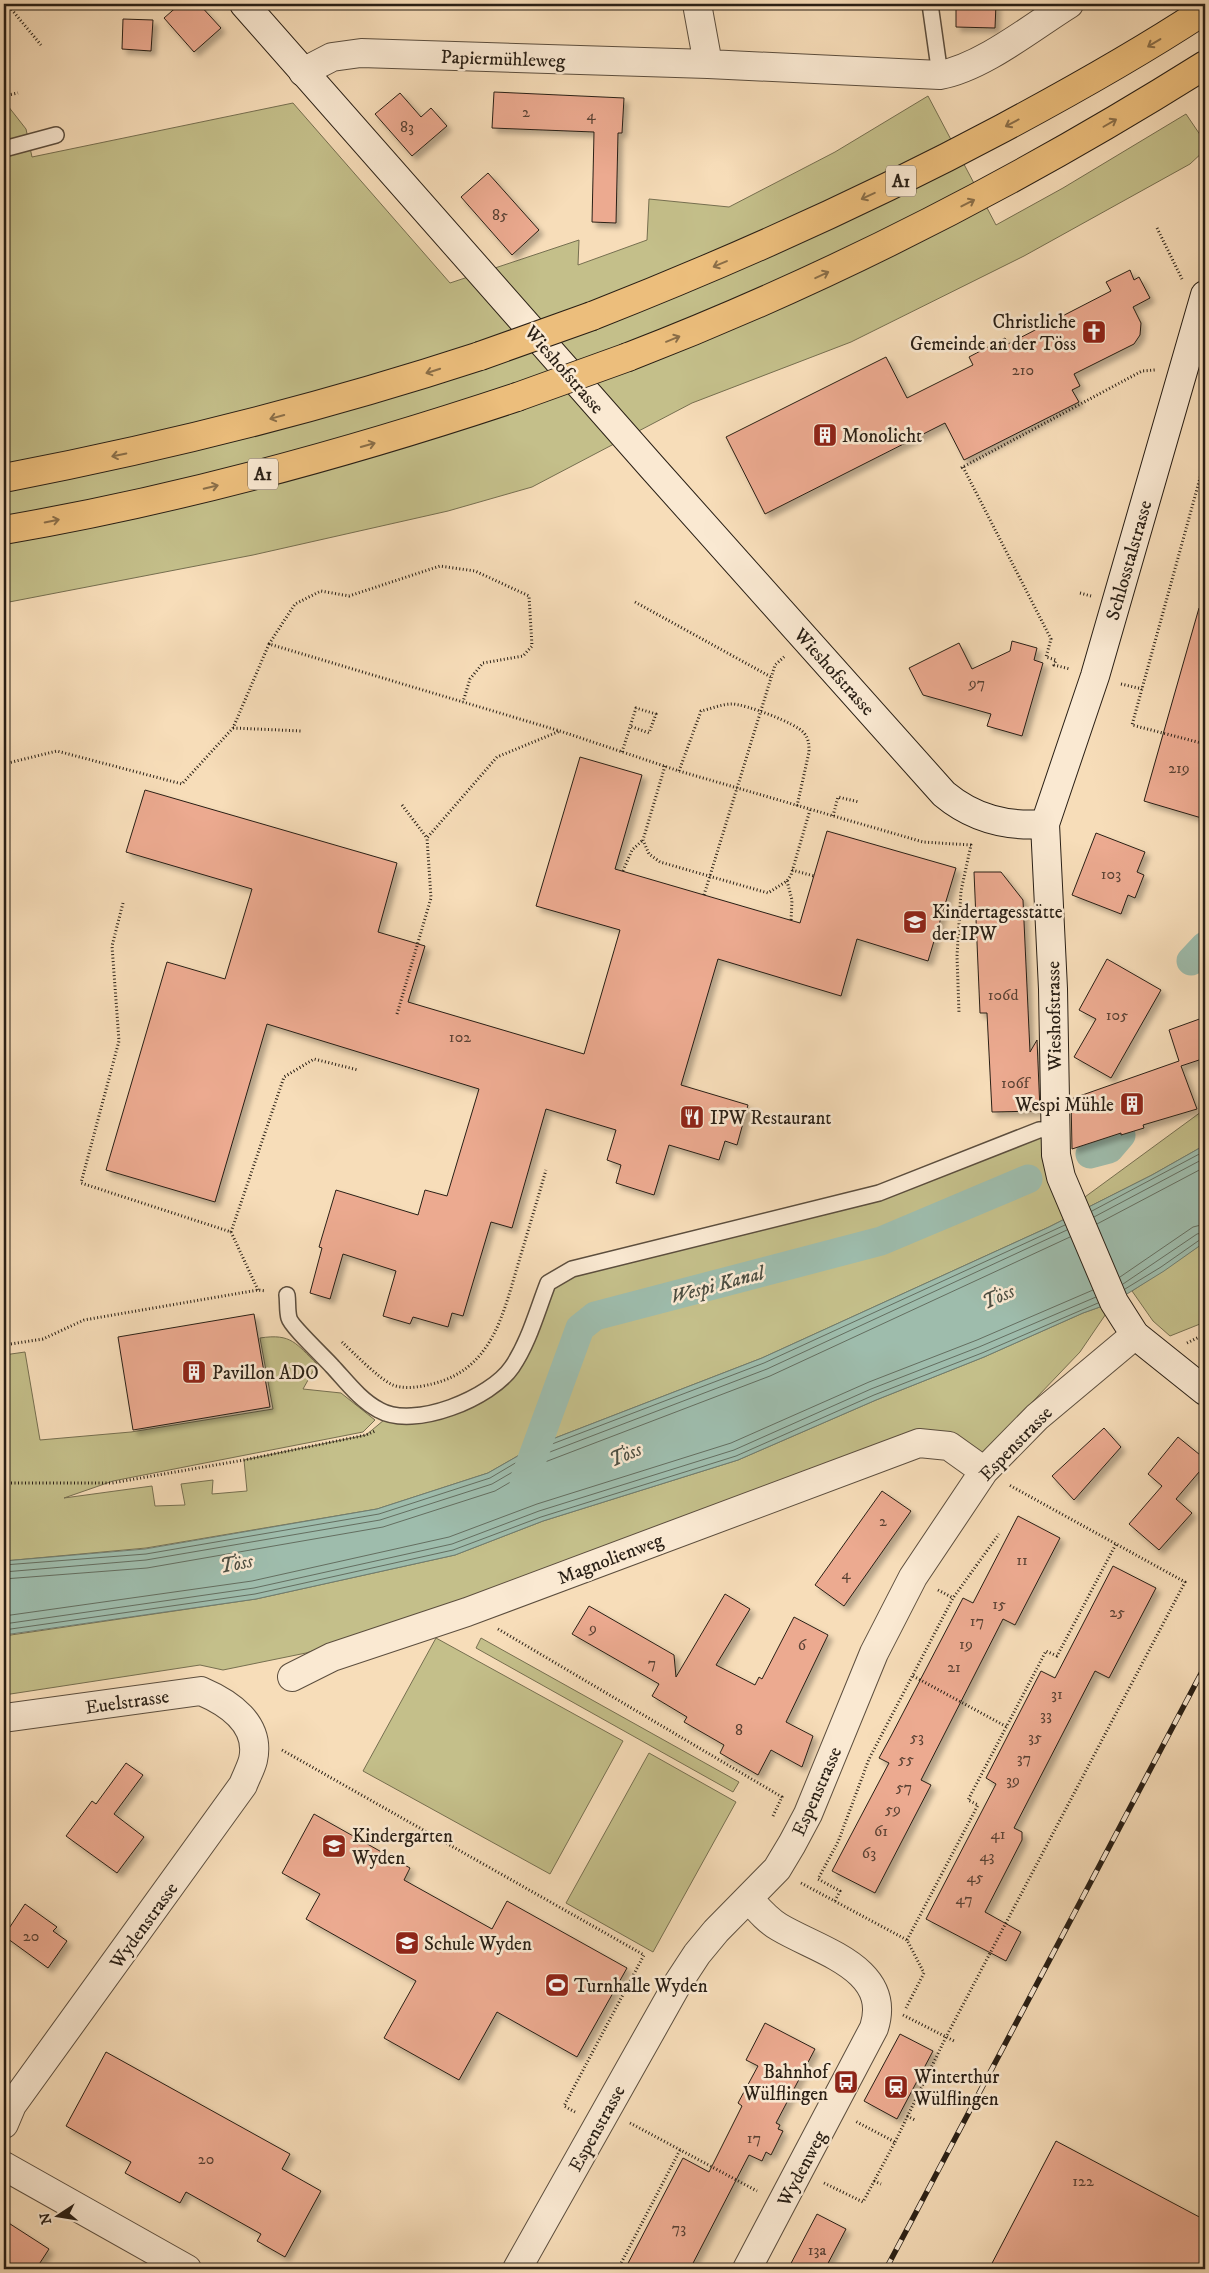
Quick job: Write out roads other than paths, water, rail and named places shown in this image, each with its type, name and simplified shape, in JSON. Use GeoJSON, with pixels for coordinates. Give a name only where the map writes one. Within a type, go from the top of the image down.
{"type":"FeatureCollection","features":[{"type":"Feature","properties":{"kind":"highway","name":"A1"},"geometry":{"type":"LineString","coordinates":[[4,478],[213,433],[353,396],[480,356],[592,316],[765,244],[898,182],[1092,80],[1200,14]]}},
{"type":"Feature","properties":{"kind":"highway","name":"A1"},"geometry":{"type":"LineString","coordinates":[[4,530],[152,501],[288,468],[368,445],[517,397],[628,357],[786,291],[919,228],[1050,158],[1205,65]]}},
{"type":"Feature","properties":{"kind":"street","name":"Wieshofstrasse"},"geometry":{"type":"LineString","coordinates":[[244,4],[652,468],[714,534],[944,794],[960,808],[981,817],[1023,826],[1045,824],[1053,989],[1056,1156],[1061,1177],[1114,1302],[1135,1335],[1205,1391]]}},
{"type":"Feature","properties":{"kind":"street"},"geometry":{"type":"LineString","coordinates":[[697,4],[708,64]]}},
{"type":"Feature","properties":{"kind":"street","name":"Papiermühleweg"},"geometry":{"type":"LineString","coordinates":[[303,72],[332,57],[362,53],[708,64],[940,75],[977,62],[1069,4]]}},
{"type":"Feature","properties":{"kind":"street","name":"Schlosstalstrasse"},"geometry":{"type":"LineString","coordinates":[[1045,824],[1095,676],[1183,369],[1194,288]]}},
{"type":"Feature","properties":{"kind":"street","name":"Espenstrasse"},"geometry":{"type":"LineString","coordinates":[[517,2269],[678,1982],[716,1931],[777,1869],[808,1814],[874,1653],[909,1586],[995,1477],[1037,1417],[1135,1335]]}},
{"type":"Feature","properties":{"kind":"street","name":"Magnolienweg"},"geometry":{"type":"LineString","coordinates":[[292,1677],[332,1657],[467,1612],[919,1443],[949,1446],[995,1477]]}},
{"type":"Feature","properties":{"kind":"street","name":"Euelstrasse"},"geometry":{"type":"LineString","coordinates":[[4,1718],[201,1691],[225,1701],[242,1717]]}},
{"type":"Feature","properties":{"kind":"street","name":"Wydenstrasse"},"geometry":{"type":"LineString","coordinates":[[4,2124],[12,2105],[243,1785],[253,1759],[253,1736],[242,1717]]}},
{"type":"Feature","properties":{"kind":"street","name":"Wydenweg"},"geometry":{"type":"LineString","coordinates":[[747,2269],[874,2028],[878,2007],[873,1989],[861,1973],[770,1921],[749,1899]]}},
{"type":"Feature","properties":{"kind":"street"},"geometry":{"type":"LineString","coordinates":[[4,2166],[186,2269]]}},
{"type":"Feature","properties":{"kind":"lane"},"geometry":{"type":"LineString","coordinates":[[930,4],[940,75]]}},
{"type":"Feature","properties":{"kind":"lane"},"geometry":{"type":"LineString","coordinates":[[4,149],[56,135]]}},
{"type":"Feature","properties":{"kind":"lane"},"geometry":{"type":"LineString","coordinates":[[287,1295],[289,1320],[361,1398],[378,1410],[390,1415],[418,1416],[455,1407],[487,1390],[511,1368],[528,1336],[548,1283],[572,1269],[879,1193],[1039,1130],[1055,1129]]}},
{"type":"Feature","properties":{"kind":"water","name":"Töss"},"geometry":{"type":"Polygon","coordinates":[[[1205,1145],[1205,1242],[1164,1271],[1114,1302],[1083,1313],[984,1357],[876,1400],[738,1460],[543,1521],[455,1555],[256,1599],[4,1635],[4,1561],[145,1549],[377,1509],[488,1473],[537,1445],[762,1358],[1049,1227],[1152,1175],[1205,1145]]]}},
{"type":"Feature","properties":{"kind":"waterway","name":"Wespi Kanal"},"geometry":{"type":"LineString","coordinates":[[1191,961],[1205,946]]}},
{"type":"Feature","properties":{"kind":"waterway","name":"Wespi Kanal"},"geometry":{"type":"LineString","coordinates":[[1090,1154],[1109,1149],[1121,1135]]}},
{"type":"Feature","properties":{"kind":"waterway","name":"Wespi Kanal"},"geometry":{"type":"LineString","coordinates":[[524,1481],[580,1328],[595,1316],[881,1241],[1028,1179]]}},
{"type":"Feature","properties":{"kind":"railway"},"geometry":{"type":"LineString","coordinates":[[886,2269],[1205,1666]]}},
{"type":"Feature","properties":{"kind":"place","name":"Christliche Gemeinde an der Töss"},"geometry":{"type":"Point","coordinates":[1094,332]}},
{"type":"Feature","properties":{"kind":"place","name":"Monolicht"},"geometry":{"type":"Point","coordinates":[825,435]}},
{"type":"Feature","properties":{"kind":"place","name":"Kindertagesstätte der IPW"},"geometry":{"type":"Point","coordinates":[915,922]}},
{"type":"Feature","properties":{"kind":"place","name":"Wespi Mühle"},"geometry":{"type":"Point","coordinates":[1132,1104]}},
{"type":"Feature","properties":{"kind":"place","name":"IPW Restaurant"},"geometry":{"type":"Point","coordinates":[692,1117]}},
{"type":"Feature","properties":{"kind":"place","name":"Pavillon ADO"},"geometry":{"type":"Point","coordinates":[194,1372]}},
{"type":"Feature","properties":{"kind":"place","name":"Kindergarten Wyden"},"geometry":{"type":"Point","coordinates":[334,1846]}},
{"type":"Feature","properties":{"kind":"place","name":"Schule Wyden"},"geometry":{"type":"Point","coordinates":[407,1943]}},
{"type":"Feature","properties":{"kind":"place","name":"Turnhalle Wyden"},"geometry":{"type":"Point","coordinates":[557,1985]}},
{"type":"Feature","properties":{"kind":"place","name":"Bahnhof Wülflingen"},"geometry":{"type":"Point","coordinates":[846,2082]}},
{"type":"Feature","properties":{"kind":"place","name":"Winterthur Wülflingen"},"geometry":{"type":"Point","coordinates":[896,2087]}}]}
